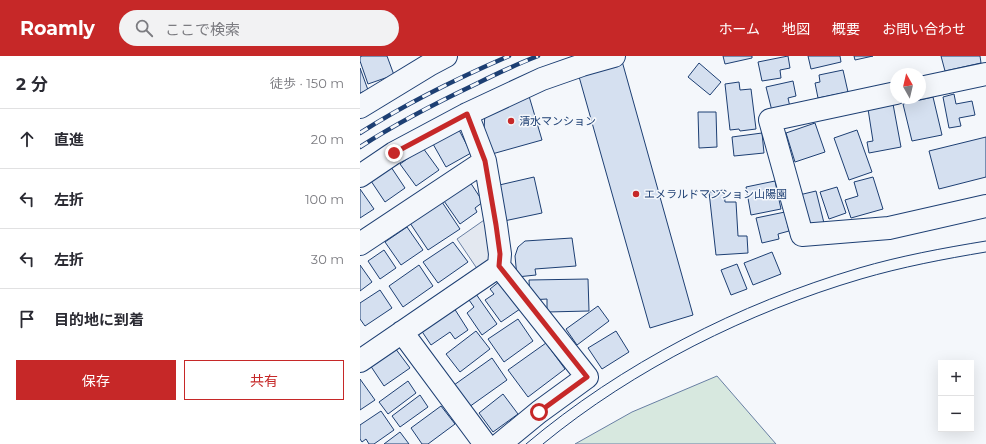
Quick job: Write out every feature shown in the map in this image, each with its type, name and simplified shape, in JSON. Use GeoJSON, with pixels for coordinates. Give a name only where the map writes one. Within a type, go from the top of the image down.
{"type":"FeatureCollection","features":[{"type":"Feature","properties":{"kind":"street"},"geometry":{"type":"LineString","coordinates":[[360,107],[446,56]]}},
{"type":"Feature","properties":{"kind":"street"},"geometry":{"type":"LineString","coordinates":[[360,176],[394,153],[467,114],[542,80],[582,65],[614,56]]}},
{"type":"Feature","properties":{"kind":"street"},"geometry":{"type":"LineString","coordinates":[[926,87],[986,74]]}},
{"type":"Feature","properties":{"kind":"street"},"geometry":{"type":"LineString","coordinates":[[890,94],[770,120],[802,235],[889,228],[986,206]]}},
{"type":"Feature","properties":{"kind":"street"},"geometry":{"type":"LineString","coordinates":[[467,114],[485,161],[500,254],[499,266],[587,377],[539,412],[500,444]]}},
{"type":"Feature","properties":{"kind":"street"},"geometry":{"type":"LineString","coordinates":[[360,244],[485,161]]}},
{"type":"Feature","properties":{"kind":"street"},"geometry":{"type":"LineString","coordinates":[[360,361],[499,266]]}},
{"type":"Feature","properties":{"kind":"street"},"geometry":{"type":"LineString","coordinates":[[402,332],[484,444]]}},
{"type":"Feature","properties":{"kind":"shaded area"},"geometry":{"type":"Polygon","coordinates":[[[487,218],[495,254],[480,273],[457,239],[487,218]]]}},
{"type":"Feature","properties":{"kind":"shaded area"},"geometry":{"type":"Polygon","coordinates":[[[717,376],[776,444],[575,444],[632,412],[717,376]]]}},
{"type":"Feature","properties":{"kind":"building"},"geometry":{"type":"Polygon","coordinates":[[[387,56],[394,75],[368,84],[360,61],[360,57],[387,56]]]}},
{"type":"Feature","properties":{"kind":"building"},"geometry":{"type":"Polygon","coordinates":[[[723,56],[752,56],[752,58],[725,64],[723,56]]]}},
{"type":"Feature","properties":{"kind":"building"},"geometry":{"type":"Polygon","coordinates":[[[788,56],[790,68],[780,70],[781,78],[762,81],[758,62],[788,56]]]}},
{"type":"Feature","properties":{"kind":"building"},"geometry":{"type":"Polygon","coordinates":[[[808,56],[840,56],[841,62],[811,69],[808,56]]]}},
{"type":"Feature","properties":{"kind":"building"},"geometry":{"type":"Polygon","coordinates":[[[854,56],[873,56],[855,60],[854,56]]]}},
{"type":"Feature","properties":{"kind":"building"},"geometry":{"type":"Polygon","coordinates":[[[941,56],[980,56],[981,63],[945,71],[941,56]]]}},
{"type":"Feature","properties":{"kind":"building","name":"エメラルドマンション山陽園"},"geometry":{"type":"Polygon","coordinates":[[[622,61],[693,315],[650,328],[578,73],[622,61]]]}},
{"type":"Feature","properties":{"kind":"building"},"geometry":{"type":"Polygon","coordinates":[[[699,63],[721,82],[710,95],[688,77],[699,63]]]}},
{"type":"Feature","properties":{"kind":"building"},"geometry":{"type":"Polygon","coordinates":[[[360,68],[368,90],[360,93],[360,68]]]}},
{"type":"Feature","properties":{"kind":"building"},"geometry":{"type":"Polygon","coordinates":[[[843,70],[848,92],[818,98],[815,83],[820,82],[819,75],[843,70]]]}},
{"type":"Feature","properties":{"kind":"building"},"geometry":{"type":"Polygon","coordinates":[[[793,81],[796,96],[788,98],[790,107],[772,111],[766,87],[793,81]]]}},
{"type":"Feature","properties":{"kind":"building"},"geometry":{"type":"Polygon","coordinates":[[[739,82],[740,90],[751,89],[756,129],[740,131],[739,129],[730,130],[725,84],[739,82]]]}},
{"type":"Feature","properties":{"kind":"building"},"geometry":{"type":"Polygon","coordinates":[[[954,94],[956,104],[972,101],[975,115],[959,118],[961,126],[949,128],[943,97],[954,94]]]}},
{"type":"Feature","properties":{"kind":"building","name":"清水マンション"},"geometry":{"type":"Polygon","coordinates":[[[529,96],[542,140],[492,154],[484,129],[485,113],[529,96]]]}},
{"type":"Feature","properties":{"kind":"building"},"geometry":{"type":"Polygon","coordinates":[[[933,97],[942,135],[912,141],[903,104],[926,104],[926,99],[933,97]]]}},
{"type":"Feature","properties":{"kind":"building"},"geometry":{"type":"Polygon","coordinates":[[[893,104],[901,147],[869,153],[867,142],[873,141],[868,109],[893,104]]]}},
{"type":"Feature","properties":{"kind":"building"},"geometry":{"type":"Polygon","coordinates":[[[698,112],[716,112],[717,147],[699,148],[698,112]]]}},
{"type":"Feature","properties":{"kind":"building"},"geometry":{"type":"Polygon","coordinates":[[[815,123],[825,152],[795,162],[786,133],[815,123]]]}},
{"type":"Feature","properties":{"kind":"building"},"geometry":{"type":"Polygon","coordinates":[[[459,130],[471,153],[446,167],[433,144],[459,130]]]}},
{"type":"Feature","properties":{"kind":"building"},"geometry":{"type":"Polygon","coordinates":[[[857,130],[872,172],[849,180],[834,138],[857,130]]]}},
{"type":"Feature","properties":{"kind":"building"},"geometry":{"type":"Polygon","coordinates":[[[762,133],[764,153],[734,156],[732,137],[762,133]]]}},
{"type":"Feature","properties":{"kind":"building"},"geometry":{"type":"Polygon","coordinates":[[[986,137],[986,177],[939,189],[929,151],[986,137]]]}},
{"type":"Feature","properties":{"kind":"building"},"geometry":{"type":"Polygon","coordinates":[[[423,148],[439,170],[416,186],[400,164],[423,148]]]}},
{"type":"Feature","properties":{"kind":"building"},"geometry":{"type":"Polygon","coordinates":[[[391,167],[405,188],[385,202],[371,181],[391,167]]]}},
{"type":"Feature","properties":{"kind":"building"},"geometry":{"type":"Polygon","coordinates":[[[534,177],[542,213],[504,221],[495,186],[534,177]]]}},
{"type":"Feature","properties":{"kind":"building"},"geometry":{"type":"Polygon","coordinates":[[[873,177],[883,209],[851,218],[845,200],[858,196],[854,182],[873,177]]]}},
{"type":"Feature","properties":{"kind":"building"},"geometry":{"type":"Polygon","coordinates":[[[775,181],[781,209],[751,215],[746,187],[775,181]]]}},
{"type":"Feature","properties":{"kind":"building"},"geometry":{"type":"Polygon","coordinates":[[[470,182],[483,202],[475,208],[477,212],[460,224],[444,201],[470,182]]]}},
{"type":"Feature","properties":{"kind":"building"},"geometry":{"type":"Polygon","coordinates":[[[837,187],[846,213],[829,219],[820,192],[837,187]]]}},
{"type":"Feature","properties":{"kind":"building"},"geometry":{"type":"Polygon","coordinates":[[[360,189],[374,209],[360,218],[360,189]]]}},
{"type":"Feature","properties":{"kind":"building"},"geometry":{"type":"Polygon","coordinates":[[[724,190],[725,202],[736,202],[738,236],[747,236],[748,253],[716,255],[709,192],[724,190]]]}},
{"type":"Feature","properties":{"kind":"building"},"geometry":{"type":"Polygon","coordinates":[[[816,191],[824,223],[808,227],[799,195],[816,191]]]}},
{"type":"Feature","properties":{"kind":"building"},"geometry":{"type":"Polygon","coordinates":[[[442,202],[460,229],[428,250],[410,223],[442,202]]]}},
{"type":"Feature","properties":{"kind":"building"},"geometry":{"type":"Polygon","coordinates":[[[785,212],[789,231],[778,234],[779,239],[762,243],[756,218],[785,212]]]}},
{"type":"Feature","properties":{"kind":"building"},"geometry":{"type":"Polygon","coordinates":[[[407,227],[423,250],[401,265],[385,242],[407,227]]]}},
{"type":"Feature","properties":{"kind":"building"},"geometry":{"type":"Polygon","coordinates":[[[572,238],[576,266],[535,269],[536,275],[517,277],[515,256],[518,247],[525,241],[572,238]]]}},
{"type":"Feature","properties":{"kind":"building"},"geometry":{"type":"Polygon","coordinates":[[[453,242],[468,262],[438,283],[423,262],[453,242]]]}},
{"type":"Feature","properties":{"kind":"building"},"geometry":{"type":"Polygon","coordinates":[[[384,250],[396,268],[380,279],[368,261],[384,250]]]}},
{"type":"Feature","properties":{"kind":"building"},"geometry":{"type":"Polygon","coordinates":[[[772,252],[781,274],[753,285],[744,263],[772,252]]]}},
{"type":"Feature","properties":{"kind":"building"},"geometry":{"type":"Polygon","coordinates":[[[737,264],[747,289],[731,295],[721,270],[737,264]]]}},
{"type":"Feature","properties":{"kind":"building"},"geometry":{"type":"Polygon","coordinates":[[[360,265],[372,282],[360,291],[360,265]]]}},
{"type":"Feature","properties":{"kind":"building"},"geometry":{"type":"Polygon","coordinates":[[[419,265],[433,286],[403,307],[389,286],[419,265]]]}},
{"type":"Feature","properties":{"kind":"building"},"geometry":{"type":"Polygon","coordinates":[[[588,279],[589,311],[547,312],[547,299],[530,300],[529,280],[588,279]]]}},
{"type":"Feature","properties":{"kind":"building"},"geometry":{"type":"Polygon","coordinates":[[[500,281],[520,309],[501,322],[485,300],[494,294],[490,289],[500,281]]]}},
{"type":"Feature","properties":{"kind":"building"},"geometry":{"type":"Polygon","coordinates":[[[380,290],[392,308],[365,326],[360,319],[360,303],[380,290]]]}},
{"type":"Feature","properties":{"kind":"building"},"geometry":{"type":"Polygon","coordinates":[[[476,294],[497,324],[482,335],[467,313],[474,307],[469,300],[476,294]]]}},
{"type":"Feature","properties":{"kind":"building"},"geometry":{"type":"Polygon","coordinates":[[[598,306],[609,321],[577,345],[566,329],[598,306]]]}},
{"type":"Feature","properties":{"kind":"building"},"geometry":{"type":"Polygon","coordinates":[[[454,308],[468,330],[455,339],[450,332],[431,345],[421,330],[454,308]]]}},
{"type":"Feature","properties":{"kind":"building"},"geometry":{"type":"Polygon","coordinates":[[[518,319],[533,341],[504,362],[488,339],[518,319]]]}},
{"type":"Feature","properties":{"kind":"building"},"geometry":{"type":"Polygon","coordinates":[[[476,331],[490,349],[460,372],[446,354],[476,331]]]}},
{"type":"Feature","properties":{"kind":"building"},"geometry":{"type":"Polygon","coordinates":[[[616,331],[629,352],[602,369],[588,348],[616,331]]]}},
{"type":"Feature","properties":{"kind":"building"},"geometry":{"type":"Polygon","coordinates":[[[546,343],[565,369],[528,397],[508,370],[546,343]]]}},
{"type":"Feature","properties":{"kind":"building"},"geometry":{"type":"Polygon","coordinates":[[[395,348],[410,368],[384,386],[370,365],[395,348]]]}},
{"type":"Feature","properties":{"kind":"building"},"geometry":{"type":"Polygon","coordinates":[[[492,358],[507,380],[469,407],[454,385],[492,358]]]}},
{"type":"Feature","properties":{"kind":"building"},"geometry":{"type":"Polygon","coordinates":[[[360,379],[375,400],[360,410],[360,379]]]}},
{"type":"Feature","properties":{"kind":"building"},"geometry":{"type":"Polygon","coordinates":[[[408,381],[416,393],[388,414],[379,402],[408,381]]]}},
{"type":"Feature","properties":{"kind":"building"},"geometry":{"type":"Polygon","coordinates":[[[503,394],[518,414],[493,432],[479,413],[503,394]]]}},
{"type":"Feature","properties":{"kind":"building"},"geometry":{"type":"Polygon","coordinates":[[[420,395],[428,407],[400,427],[392,416],[420,395]]]}},
{"type":"Feature","properties":{"kind":"building"},"geometry":{"type":"Polygon","coordinates":[[[441,406],[455,424],[428,444],[422,444],[411,428],[441,406]]]}},
{"type":"Feature","properties":{"kind":"building"},"geometry":{"type":"Polygon","coordinates":[[[381,411],[394,430],[374,444],[369,444],[366,439],[362,442],[360,439],[360,425],[381,411]]]}},
{"type":"Feature","properties":{"kind":"building"},"geometry":{"type":"Polygon","coordinates":[[[400,432],[409,444],[384,444],[400,432]]]}},
{"type":"Feature","properties":{"kind":"tram line"},"geometry":{"type":"LineString","coordinates":[[526,444],[602,387],[642,362],[683,339],[769,299],[859,268],[954,246],[986,241]]}},
{"type":"Feature","properties":{"kind":"tram line"},"geometry":{"type":"LineString","coordinates":[[543,444],[615,391],[694,346],[735,326],[819,292],[861,279],[955,257],[986,252]]}},
{"type":"Feature","properties":{"kind":"railway"},"geometry":{"type":"LineString","coordinates":[[360,133],[396,111],[471,73],[509,56]]}},
{"type":"Feature","properties":{"kind":"railway"},"geometry":{"type":"LineString","coordinates":[[360,147],[431,106],[522,62],[538,56]]}},
{"type":"Feature","properties":{"kind":"place","name":"清水マンション"},"geometry":{"type":"Point","coordinates":[511,121]}},
{"type":"Feature","properties":{"kind":"place","name":"エメラルドマンション山陽園"},"geometry":{"type":"Point","coordinates":[636,194]}},
{"type":"Feature","properties":{"kind":"route"},"geometry":{"type":"LineString","coordinates":[[394,153],[467,114],[485,161],[500,254],[499,266],[587,377],[539,412]]}}]}
